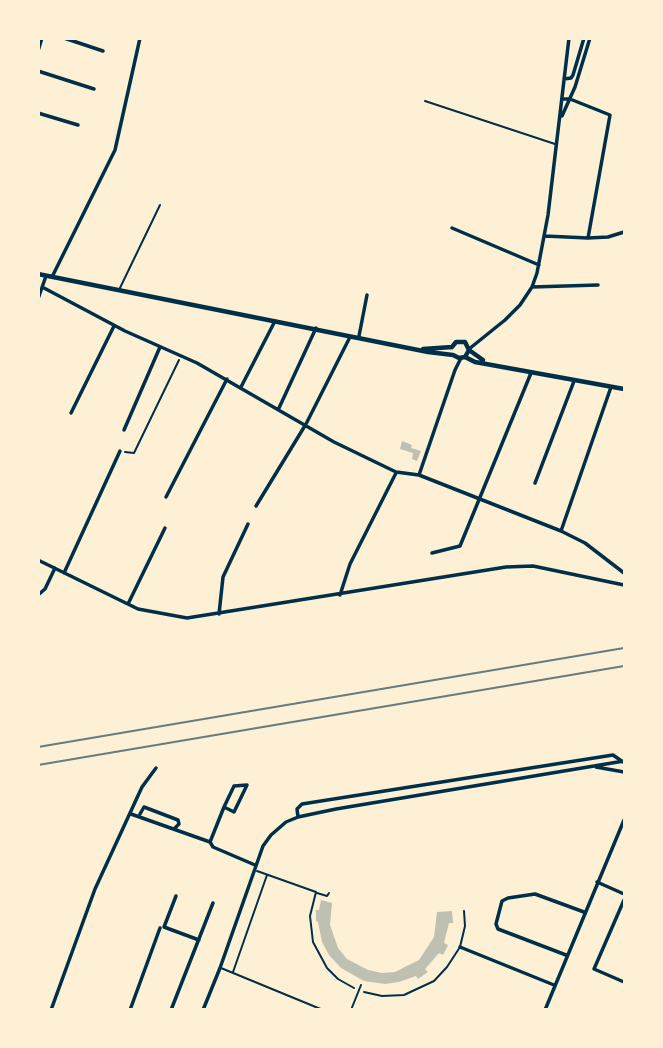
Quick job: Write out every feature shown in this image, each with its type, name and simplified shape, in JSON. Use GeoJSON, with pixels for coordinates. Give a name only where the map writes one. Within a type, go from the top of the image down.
{"type":"FeatureCollection","features":[{"type":"Feature","properties":{"kind":"street"},"geometry":{"type":"LineString","coordinates":[[38,51],[43,38]]}},
{"type":"Feature","properties":{"kind":"street"},"geometry":{"type":"LineString","coordinates":[[64,38],[103,51]]}},
{"type":"Feature","properties":{"kind":"street"},"geometry":{"type":"LineString","coordinates":[[38,299],[115,150],[140,38]]}},
{"type":"Feature","properties":{"kind":"street"},"geometry":{"type":"LineString","coordinates":[[419,474],[454,370],[468,348],[506,320],[532,287],[545,236],[569,38]]}},
{"type":"Feature","properties":{"kind":"street"},"geometry":{"type":"LineString","coordinates":[[564,79],[573,75],[584,38]]}},
{"type":"Feature","properties":{"kind":"street"},"geometry":{"type":"LineString","coordinates":[[559,121],[570,99],[590,38]]}},
{"type":"Feature","properties":{"kind":"street"},"geometry":{"type":"LineString","coordinates":[[38,71],[94,89]]}},
{"type":"Feature","properties":{"kind":"street"},"geometry":{"type":"LineString","coordinates":[[562,99],[570,99],[610,115],[588,238]]}},
{"type":"Feature","properties":{"kind":"street"},"geometry":{"type":"LineString","coordinates":[[38,113],[78,125]]}},
{"type":"Feature","properties":{"kind":"street"},"geometry":{"type":"LineString","coordinates":[[452,228],[539,265]]}},
{"type":"Feature","properties":{"kind":"street"},"geometry":{"type":"LineString","coordinates":[[545,236],[608,237],[625,232]]}},
{"type":"Feature","properties":{"kind":"street"},"geometry":{"type":"LineString","coordinates":[[38,274],[359,336],[463,357],[475,362],[625,389]]}},
{"type":"Feature","properties":{"kind":"street"},"geometry":{"type":"LineString","coordinates":[[532,287],[597,285]]}},
{"type":"Feature","properties":{"kind":"street"},"geometry":{"type":"LineString","coordinates":[[44,288],[114,326],[227,379],[334,442],[396,472],[419,474],[561,531],[584,543],[625,573]]}},
{"type":"Feature","properties":{"kind":"street"},"geometry":{"type":"LineString","coordinates":[[359,336],[367,295]]}},
{"type":"Feature","properties":{"kind":"street"},"geometry":{"type":"LineString","coordinates":[[240,388],[275,321]]}},
{"type":"Feature","properties":{"kind":"street"},"geometry":{"type":"LineString","coordinates":[[71,413],[114,326]]}},
{"type":"Feature","properties":{"kind":"street"},"geometry":{"type":"LineString","coordinates":[[279,408],[316,328]]}},
{"type":"Feature","properties":{"kind":"street"},"geometry":{"type":"LineString","coordinates":[[256,506],[306,424],[351,335]]}},
{"type":"Feature","properties":{"kind":"street"},"geometry":{"type":"LineString","coordinates":[[422,349],[452,347],[458,341],[487,363]]}},
{"type":"Feature","properties":{"kind":"street"},"geometry":{"type":"LineString","coordinates":[[124,430],[160,347]]}},
{"type":"Feature","properties":{"kind":"street"},"geometry":{"type":"LineString","coordinates":[[452,347],[453,355]]}},
{"type":"Feature","properties":{"kind":"street"},"geometry":{"type":"LineString","coordinates":[[432,553],[460,547],[533,371]]}},
{"type":"Feature","properties":{"kind":"street"},"geometry":{"type":"LineString","coordinates":[[166,497],[227,379]]}},
{"type":"Feature","properties":{"kind":"street"},"geometry":{"type":"LineString","coordinates":[[535,483],[574,381]]}},
{"type":"Feature","properties":{"kind":"street"},"geometry":{"type":"LineString","coordinates":[[561,531],[611,387]]}},
{"type":"Feature","properties":{"kind":"street"},"geometry":{"type":"LineString","coordinates":[[64,573],[120,451]]}},
{"type":"Feature","properties":{"kind":"street"},"geometry":{"type":"LineString","coordinates":[[340,595],[350,564],[396,472]]}},
{"type":"Feature","properties":{"kind":"street"},"geometry":{"type":"LineString","coordinates":[[219,614],[223,576],[248,524]]}},
{"type":"Feature","properties":{"kind":"street"},"geometry":{"type":"LineString","coordinates":[[128,604],[165,528]]}},
{"type":"Feature","properties":{"kind":"street"},"geometry":{"type":"LineString","coordinates":[[38,560],[138,609],[187,618],[521,565],[625,584]]}},
{"type":"Feature","properties":{"kind":"street"},"geometry":{"type":"LineString","coordinates":[[38,595],[45,589],[55,568]]}},
{"type":"Feature","properties":{"kind":"street"},"geometry":{"type":"LineString","coordinates":[[298,817],[296,812],[299,806],[312,803],[613,755],[624,762]]}},
{"type":"Feature","properties":{"kind":"street"},"geometry":{"type":"LineString","coordinates":[[203,1010],[255,867],[271,835],[286,821],[307,814],[624,762]]}},
{"type":"Feature","properties":{"kind":"street"},"geometry":{"type":"LineString","coordinates":[[591,767],[625,772]]}},
{"type":"Feature","properties":{"kind":"street"},"geometry":{"type":"LineString","coordinates":[[51,1010],[84,915],[147,779],[156,768]]}},
{"type":"Feature","properties":{"kind":"street"},"geometry":{"type":"LineString","coordinates":[[210,842],[224,807],[234,786],[247,785],[234,812],[224,807]]}},
{"type":"Feature","properties":{"kind":"street"},"geometry":{"type":"LineString","coordinates":[[307,814],[307,807],[312,803]]}},
{"type":"Feature","properties":{"kind":"street"},"geometry":{"type":"LineString","coordinates":[[143,816],[140,813],[144,807],[178,820],[177,827],[173,828]]}},
{"type":"Feature","properties":{"kind":"street"},"geometry":{"type":"LineString","coordinates":[[130,815],[134,813],[143,816],[210,842],[213,847],[255,867]]}},
{"type":"Feature","properties":{"kind":"street"},"geometry":{"type":"LineString","coordinates":[[545,1010],[625,820]]}},
{"type":"Feature","properties":{"kind":"street"},"geometry":{"type":"LineString","coordinates":[[597,882],[625,894]]}},
{"type":"Feature","properties":{"kind":"street"},"geometry":{"type":"LineString","coordinates":[[566,955],[498,929],[496,924],[501,903],[508,898],[535,894],[584,912]]}},
{"type":"Feature","properties":{"kind":"street"},"geometry":{"type":"LineString","coordinates":[[176,897],[164,927],[199,940]]}},
{"type":"Feature","properties":{"kind":"street"},"geometry":{"type":"LineString","coordinates":[[625,900],[594,969],[625,982]]}},
{"type":"Feature","properties":{"kind":"street"},"geometry":{"type":"LineString","coordinates":[[171,1010],[213,903]]}},
{"type":"Feature","properties":{"kind":"street"},"geometry":{"type":"LineString","coordinates":[[130,1010],[160,928]]}},
{"type":"Feature","properties":{"kind":"street"},"geometry":{"type":"LineString","coordinates":[[460,947],[554,985]]}},
{"type":"Feature","properties":{"kind":"lane"},"geometry":{"type":"LineString","coordinates":[[425,101],[556,144]]}},
{"type":"Feature","properties":{"kind":"lane"},"geometry":{"type":"LineString","coordinates":[[119,291],[160,205]]}},
{"type":"Feature","properties":{"kind":"lane"},"geometry":{"type":"LineString","coordinates":[[255,867],[315,894],[327,896],[329,892]]}},
{"type":"Feature","properties":{"kind":"lane"},"geometry":{"type":"LineString","coordinates":[[233,973],[268,875]]}},
{"type":"Feature","properties":{"kind":"lane"},"geometry":{"type":"LineString","coordinates":[[315,894],[309,924],[317,953],[332,974],[354,988]]}},
{"type":"Feature","properties":{"kind":"lane"},"geometry":{"type":"LineString","coordinates":[[364,992],[388,997],[416,991],[434,981],[460,947],[465,926],[464,911]]}},
{"type":"Feature","properties":{"kind":"lane"},"geometry":{"type":"LineString","coordinates":[[220,968],[323,1010]]}},
{"type":"Feature","properties":{"kind":"path"},"geometry":{"type":"LineString","coordinates":[[120,451],[134,453],[181,356]]}},
{"type":"Feature","properties":{"kind":"path"},"geometry":{"type":"LineString","coordinates":[[351,1010],[361,985]]}},
{"type":"Feature","properties":{"kind":"building"},"geometry":{"type":"Polygon","coordinates":[[[402,441],[421,451],[417,461],[412,459],[413,453],[400,449],[402,441]]]}},
{"type":"Feature","properties":{"kind":"building"},"geometry":{"type":"Polygon","coordinates":[[[321,900],[332,903],[330,925],[338,948],[347,959],[368,970],[395,972],[419,960],[434,937],[437,912],[452,911],[453,923],[449,923],[444,943],[448,945],[443,955],[439,953],[425,969],[428,972],[418,979],[416,976],[385,984],[364,981],[341,968],[322,942],[316,921],[316,910],[319,910],[321,900]]]}},
{"type":"Feature","properties":{"kind":"railway"},"geometry":{"type":"LineString","coordinates":[[38,747],[624,648]]}},
{"type":"Feature","properties":{"kind":"railway"},"geometry":{"type":"LineString","coordinates":[[38,765],[624,666]]}}]}
